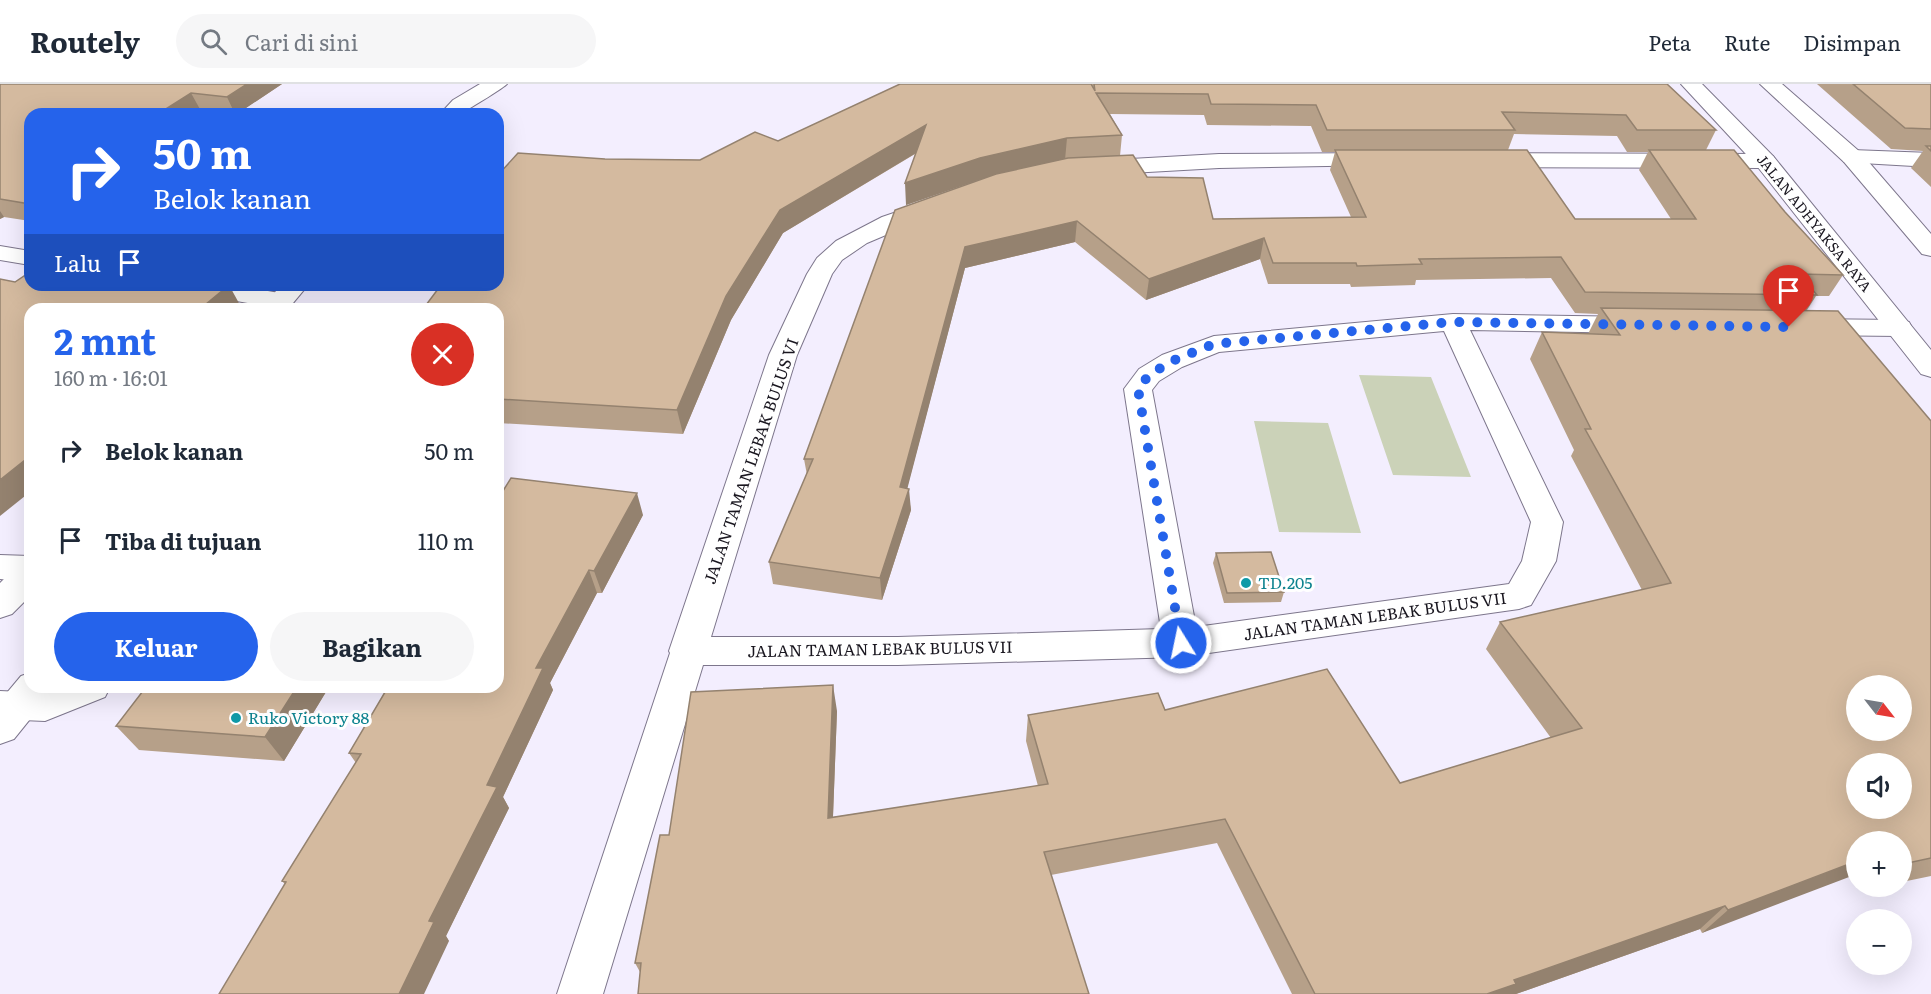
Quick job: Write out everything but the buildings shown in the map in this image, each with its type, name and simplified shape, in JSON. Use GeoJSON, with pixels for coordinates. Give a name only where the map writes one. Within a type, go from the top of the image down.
{"type":"FeatureCollection","features":[{"type":"Feature","properties":{"kind":"street"},"geometry":{"type":"LineString","coordinates":[[455,108],[484,89],[497,84]]}},
{"type":"Feature","properties":{"kind":"street","name":"JALAN ADHYAKSA RAYA"},"geometry":{"type":"LineString","coordinates":[[1691,84],[1765,160],[1931,368]]}},
{"type":"Feature","properties":{"kind":"street"},"geometry":{"type":"LineString","coordinates":[[1770,84],[1852,158],[1931,249]]}},
{"type":"Feature","properties":{"kind":"street"},"geometry":{"type":"LineString","coordinates":[[1852,158],[1931,160]]}},
{"type":"Feature","properties":{"kind":"street"},"geometry":{"type":"LineString","coordinates":[[1066,170],[1219,161],[1396,160]]}},
{"type":"Feature","properties":{"kind":"street"},"geometry":{"type":"LineString","coordinates":[[1467,160],[1765,160]]}},
{"type":"Feature","properties":{"kind":"street","name":"JALAN TAMAN LEBAK BULUS VI"},"geometry":{"type":"LineString","coordinates":[[580,994],[687,651],[783,355],[827,261],[859,237],[904,216],[956,198]]}},
{"type":"Feature","properties":{"kind":"street"},"geometry":{"type":"LineString","coordinates":[[0,253],[24,257]]}},
{"type":"Feature","properties":{"kind":"street"},"geometry":{"type":"LineString","coordinates":[[234,291],[284,298]]}},
{"type":"Feature","properties":{"kind":"street"},"geometry":{"type":"LineString","coordinates":[[1181,643],[1138,389],[1149,375],[1172,361],[1214,344],[1453,322],[1669,325]]}},
{"type":"Feature","properties":{"kind":"street","name":"JALAN TAMAN LEBAK BULUS VII"},"geometry":{"type":"LineString","coordinates":[[687,651],[898,651],[1181,643],[1519,596],[1535,574],[1544,551],[1547,522],[1453,322]]}},
{"type":"Feature","properties":{"kind":"street"},"geometry":{"type":"LineString","coordinates":[[1777,327],[1899,328]]}},
{"type":"Feature","properties":{"kind":"street"},"geometry":{"type":"LineString","coordinates":[[0,567],[24,569]]}},
{"type":"Feature","properties":{"kind":"street"},"geometry":{"type":"LineString","coordinates":[[0,605],[24,580]]}},
{"type":"Feature","properties":{"kind":"lane"},"geometry":{"type":"LineString","coordinates":[[13,706],[45,707],[79,693]]}},
{"type":"Feature","properties":{"kind":"green space"},"geometry":{"type":"Polygon","coordinates":[[[1359,375],[1431,377],[1471,477],[1393,475],[1359,375]]]}},
{"type":"Feature","properties":{"kind":"green space"},"geometry":{"type":"Polygon","coordinates":[[[1254,421],[1328,423],[1361,533],[1279,532],[1254,421]]]}},
{"type":"Feature","properties":{"kind":"place","name":"TD.205"},"geometry":{"type":"Point","coordinates":[1246,583]}},
{"type":"Feature","properties":{"kind":"place","name":"Ruko Victory 88"},"geometry":{"type":"Point","coordinates":[236,718]}},
{"type":"Feature","properties":{"kind":"route"},"geometry":{"type":"LineString","coordinates":[[1181,643],[1138,389],[1149,375],[1172,361],[1214,344],[1453,322],[1789,327]]}}]}
